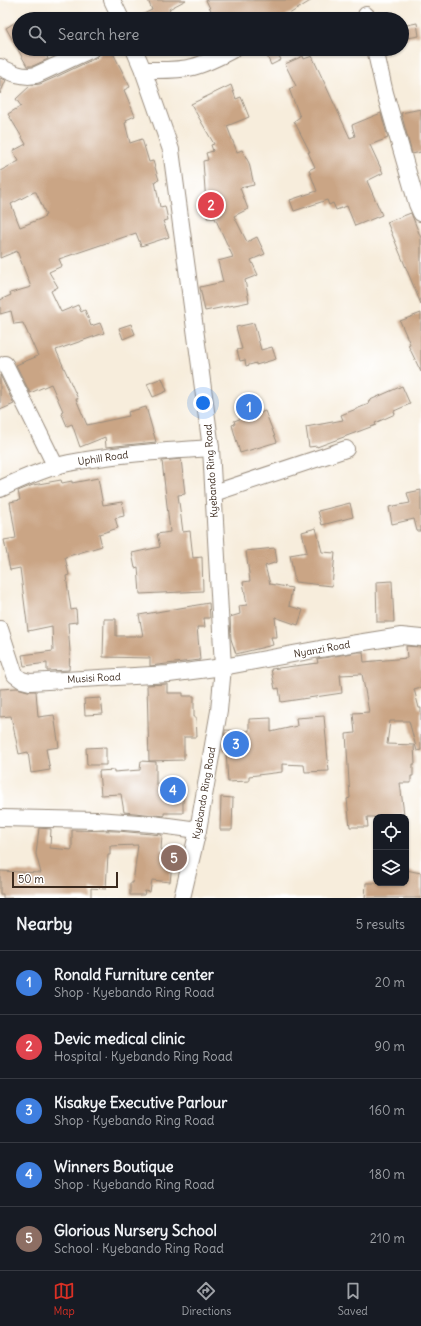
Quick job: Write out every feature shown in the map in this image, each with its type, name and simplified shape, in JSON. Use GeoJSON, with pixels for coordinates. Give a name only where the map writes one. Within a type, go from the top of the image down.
{"type":"FeatureCollection","features":[{"type":"Feature","properties":{"kind":"street"},"geometry":{"type":"LineString","coordinates":[[112,0],[117,12]]}},
{"type":"Feature","properties":{"kind":"street"},"geometry":{"type":"LineString","coordinates":[[0,67],[18,74],[30,76],[36,75],[77,56]]}},
{"type":"Feature","properties":{"kind":"street","name":"Kyebando Ring Road"},"geometry":{"type":"LineString","coordinates":[[137,56],[170,150],[211,448],[214,493],[223,667],[219,711],[198,830],[182,898]]}},
{"type":"Feature","properties":{"kind":"street"},"geometry":{"type":"LineString","coordinates":[[143,70],[170,70],[193,67],[220,56]]}},
{"type":"Feature","properties":{"kind":"street"},"geometry":{"type":"LineString","coordinates":[[376,56],[385,93],[421,214]]}},
{"type":"Feature","properties":{"kind":"street"},"geometry":{"type":"LineString","coordinates":[[5,364],[56,467]]}},
{"type":"Feature","properties":{"kind":"street","name":"Uphill Road"},"geometry":{"type":"LineString","coordinates":[[0,489],[56,467],[68,464],[148,452],[211,448]]}},
{"type":"Feature","properties":{"kind":"street"},"geometry":{"type":"LineString","coordinates":[[214,493],[346,449]]}},
{"type":"Feature","properties":{"kind":"street","name":"Musisi Road"},"geometry":{"type":"LineString","coordinates":[[0,629],[15,675],[22,680],[30,682],[169,674],[223,667]]}},
{"type":"Feature","properties":{"kind":"street","name":"Nyanzi Road"},"geometry":{"type":"LineString","coordinates":[[223,667],[401,636],[421,638]]}},
{"type":"Feature","properties":{"kind":"street"},"geometry":{"type":"LineString","coordinates":[[0,818],[96,820],[146,823],[198,830]]}},
{"type":"Feature","properties":{"kind":"building"},"geometry":{"type":"Polygon","coordinates":[[[148,0],[186,0],[169,9],[170,12],[148,12],[152,10],[148,0]]]}},
{"type":"Feature","properties":{"kind":"building"},"geometry":{"type":"Polygon","coordinates":[[[206,0],[312,0],[292,12],[212,12],[206,0]]]}},
{"type":"Feature","properties":{"kind":"building"},"geometry":{"type":"Polygon","coordinates":[[[417,23],[419,36],[409,38],[409,25],[417,23]]]}},
{"type":"Feature","properties":{"kind":"building"},"geometry":{"type":"Polygon","coordinates":[[[12,24],[12,39],[6,28],[12,24]]]}},
{"type":"Feature","properties":{"kind":"building"},"geometry":{"type":"Polygon","coordinates":[[[21,56],[47,56],[48,59],[33,66],[27,66],[21,56]]]}},
{"type":"Feature","properties":{"kind":"building"},"geometry":{"type":"Polygon","coordinates":[[[98,56],[114,56],[130,87],[124,90],[135,116],[126,120],[127,122],[125,123],[130,143],[142,139],[149,162],[153,161],[159,180],[155,181],[160,207],[165,206],[168,220],[163,221],[169,237],[141,246],[136,233],[59,259],[62,266],[49,272],[58,287],[51,291],[61,312],[78,305],[81,312],[85,310],[91,326],[100,323],[104,333],[56,350],[78,399],[76,399],[87,425],[129,416],[128,412],[146,407],[156,442],[106,447],[105,437],[80,447],[72,424],[67,426],[61,412],[63,411],[51,384],[30,393],[16,365],[38,356],[23,323],[14,324],[11,311],[0,314],[0,300],[11,295],[10,293],[31,287],[17,251],[0,258],[0,171],[19,161],[13,151],[26,144],[8,114],[21,106],[16,99],[31,85],[40,84],[98,56]],[[36,192],[11,204],[20,227],[45,217],[44,216],[46,215],[36,192]]]}},
{"type":"Feature","properties":{"kind":"building"},"geometry":{"type":"Polygon","coordinates":[[[267,56],[279,56],[281,60],[271,65],[267,56]]]}},
{"type":"Feature","properties":{"kind":"building"},"geometry":{"type":"Polygon","coordinates":[[[303,56],[304,59],[312,56],[350,138],[355,136],[352,125],[381,113],[388,138],[370,145],[383,173],[367,181],[382,215],[355,226],[347,206],[336,210],[333,203],[329,205],[327,200],[294,211],[290,200],[317,191],[309,170],[315,167],[308,152],[310,152],[294,121],[300,117],[289,89],[296,86],[285,64],[303,56]]]}},
{"type":"Feature","properties":{"kind":"building"},"geometry":{"type":"Polygon","coordinates":[[[0,78],[6,80],[0,94],[0,78]]]}},
{"type":"Feature","properties":{"kind":"building"},"geometry":{"type":"Polygon","coordinates":[[[231,85],[236,99],[241,97],[249,117],[227,126],[237,152],[242,150],[249,163],[254,185],[240,188],[248,209],[234,216],[247,242],[257,237],[265,254],[251,260],[258,275],[245,280],[249,302],[205,311],[200,287],[223,282],[218,261],[233,257],[215,218],[207,218],[203,161],[208,160],[206,153],[213,151],[211,145],[214,144],[191,104],[231,85]]]}},
{"type":"Feature","properties":{"kind":"building"},"geometry":{"type":"Polygon","coordinates":[[[421,109],[421,152],[412,154],[401,113],[421,109]]]}},
{"type":"Feature","properties":{"kind":"building"},"geometry":{"type":"Polygon","coordinates":[[[411,213],[421,238],[421,304],[387,222],[411,213]]]}},
{"type":"Feature","properties":{"kind":"building"},"geometry":{"type":"Polygon","coordinates":[[[421,313],[421,372],[408,345],[410,344],[400,321],[421,313]]]}},
{"type":"Feature","properties":{"kind":"building"},"geometry":{"type":"Polygon","coordinates":[[[254,323],[261,350],[272,347],[276,359],[256,365],[256,363],[246,366],[245,360],[240,361],[237,350],[242,349],[236,327],[254,323]]]}},
{"type":"Feature","properties":{"kind":"building"},"geometry":{"type":"Polygon","coordinates":[[[131,324],[135,334],[123,339],[119,328],[131,324]]]}},
{"type":"Feature","properties":{"kind":"building"},"geometry":{"type":"Polygon","coordinates":[[[0,375],[14,404],[0,410],[0,375]]]}},
{"type":"Feature","properties":{"kind":"building"},"geometry":{"type":"Polygon","coordinates":[[[162,378],[167,391],[153,397],[147,384],[162,378]]]}},
{"type":"Feature","properties":{"kind":"building"},"geometry":{"type":"Polygon","coordinates":[[[402,386],[410,404],[394,411],[395,414],[375,423],[376,425],[317,447],[309,447],[306,427],[343,420],[341,415],[369,404],[368,401],[402,386]]]}},
{"type":"Feature","properties":{"kind":"building"},"geometry":{"type":"Polygon","coordinates":[[[256,403],[260,413],[265,411],[277,442],[240,453],[232,425],[235,424],[234,421],[242,418],[239,408],[256,403]]]}},
{"type":"Feature","properties":{"kind":"building"},"geometry":{"type":"Polygon","coordinates":[[[181,459],[185,494],[178,495],[183,532],[190,531],[193,558],[202,557],[203,591],[140,594],[138,567],[135,568],[132,553],[160,547],[157,534],[170,532],[162,461],[181,459]]]}},
{"type":"Feature","properties":{"kind":"building"},"geometry":{"type":"Polygon","coordinates":[[[98,478],[103,505],[122,502],[124,516],[115,518],[118,528],[99,534],[102,546],[65,557],[69,575],[66,576],[71,610],[76,609],[77,622],[68,623],[70,652],[69,670],[47,671],[47,663],[24,666],[22,655],[53,651],[52,626],[28,631],[20,568],[10,570],[4,540],[16,538],[10,502],[20,500],[18,491],[33,485],[61,480],[62,483],[72,481],[72,483],[98,478]]]}},
{"type":"Feature","properties":{"kind":"building"},"geometry":{"type":"Polygon","coordinates":[[[421,490],[421,531],[417,531],[414,519],[392,524],[389,507],[410,503],[407,493],[421,490]]]}},
{"type":"Feature","properties":{"kind":"building"},"geometry":{"type":"Polygon","coordinates":[[[350,503],[353,517],[322,525],[318,511],[350,503]]]}},
{"type":"Feature","properties":{"kind":"building"},"geometry":{"type":"Polygon","coordinates":[[[316,528],[322,552],[335,553],[332,586],[295,582],[290,555],[307,552],[302,532],[316,528]]]}},
{"type":"Feature","properties":{"kind":"building"},"geometry":{"type":"Polygon","coordinates":[[[275,548],[277,562],[265,566],[270,584],[292,588],[289,606],[303,610],[298,625],[275,617],[277,637],[271,637],[273,645],[236,654],[231,639],[230,617],[240,614],[239,606],[247,605],[243,582],[250,581],[246,551],[275,548]]]}},
{"type":"Feature","properties":{"kind":"building"},"geometry":{"type":"Polygon","coordinates":[[[392,581],[394,622],[377,622],[376,582],[392,581]]]}},
{"type":"Feature","properties":{"kind":"building"},"geometry":{"type":"Polygon","coordinates":[[[209,603],[210,618],[204,618],[205,627],[197,627],[200,660],[150,666],[150,658],[103,657],[104,619],[116,619],[116,636],[143,636],[139,615],[209,603]]]}},
{"type":"Feature","properties":{"kind":"building"},"geometry":{"type":"Polygon","coordinates":[[[406,646],[421,647],[421,687],[414,689],[419,708],[421,708],[421,750],[417,751],[409,721],[390,721],[387,744],[414,745],[415,764],[413,764],[413,776],[411,776],[411,783],[400,783],[404,814],[373,814],[373,817],[367,817],[368,827],[350,827],[347,799],[350,798],[346,734],[355,733],[353,713],[369,712],[362,674],[340,675],[342,693],[281,702],[279,688],[275,689],[271,669],[318,663],[317,659],[358,652],[363,652],[364,662],[407,658],[406,646]]]}},
{"type":"Feature","properties":{"kind":"building"},"geometry":{"type":"Polygon","coordinates":[[[167,684],[167,693],[183,693],[183,696],[194,696],[194,717],[196,717],[197,737],[184,737],[184,760],[149,761],[147,685],[167,684]]]}},
{"type":"Feature","properties":{"kind":"building"},"geometry":{"type":"Polygon","coordinates":[[[17,688],[28,691],[36,691],[38,717],[54,715],[59,747],[46,749],[50,770],[31,773],[28,752],[19,754],[11,716],[0,717],[0,689],[17,688]]]}},
{"type":"Feature","properties":{"kind":"building"},"geometry":{"type":"Polygon","coordinates":[[[101,698],[103,714],[85,715],[84,699],[101,698]]]}},
{"type":"Feature","properties":{"kind":"building"},"geometry":{"type":"Polygon","coordinates":[[[324,716],[329,771],[305,772],[304,765],[282,764],[282,772],[249,776],[249,781],[228,782],[226,751],[223,751],[225,730],[249,731],[249,719],[271,718],[271,732],[297,726],[296,718],[324,716]]]}},
{"type":"Feature","properties":{"kind":"building"},"geometry":{"type":"Polygon","coordinates":[[[106,747],[106,765],[87,765],[86,748],[106,747]]]}},
{"type":"Feature","properties":{"kind":"building"},"geometry":{"type":"Polygon","coordinates":[[[141,761],[156,762],[156,784],[183,785],[183,813],[164,813],[164,816],[124,812],[121,794],[101,795],[99,771],[114,770],[114,772],[140,770],[141,761]]]}},
{"type":"Feature","properties":{"kind":"building"},"geometry":{"type":"Polygon","coordinates":[[[221,797],[233,798],[232,830],[220,830],[221,797]]]}},
{"type":"Feature","properties":{"kind":"building"},"geometry":{"type":"Polygon","coordinates":[[[39,828],[51,829],[50,848],[72,850],[72,830],[118,831],[162,835],[161,850],[169,850],[170,856],[173,856],[170,882],[152,880],[150,892],[145,891],[144,895],[130,895],[130,883],[133,883],[138,845],[110,846],[106,889],[91,888],[91,898],[3,898],[3,894],[0,894],[0,871],[41,873],[36,854],[39,828]]]}},
{"type":"Feature","properties":{"kind":"building"},"geometry":{"type":"Polygon","coordinates":[[[409,871],[421,873],[421,898],[365,898],[366,883],[373,883],[373,886],[409,886],[409,871]]]}},
{"type":"Feature","properties":{"kind":"place","name":"Devic medical clinic"},"geometry":{"type":"Point","coordinates":[211,205]}},
{"type":"Feature","properties":{"kind":"place","name":"Ronald Furniture center"},"geometry":{"type":"Point","coordinates":[249,407]}},
{"type":"Feature","properties":{"kind":"place","name":"Kisakye Executive Parlour"},"geometry":{"type":"Point","coordinates":[236,744]}},
{"type":"Feature","properties":{"kind":"place","name":"Winners Boutique"},"geometry":{"type":"Point","coordinates":[173,790]}},
{"type":"Feature","properties":{"kind":"place","name":"Glorious Nursery School"},"geometry":{"type":"Point","coordinates":[174,858]}}]}
